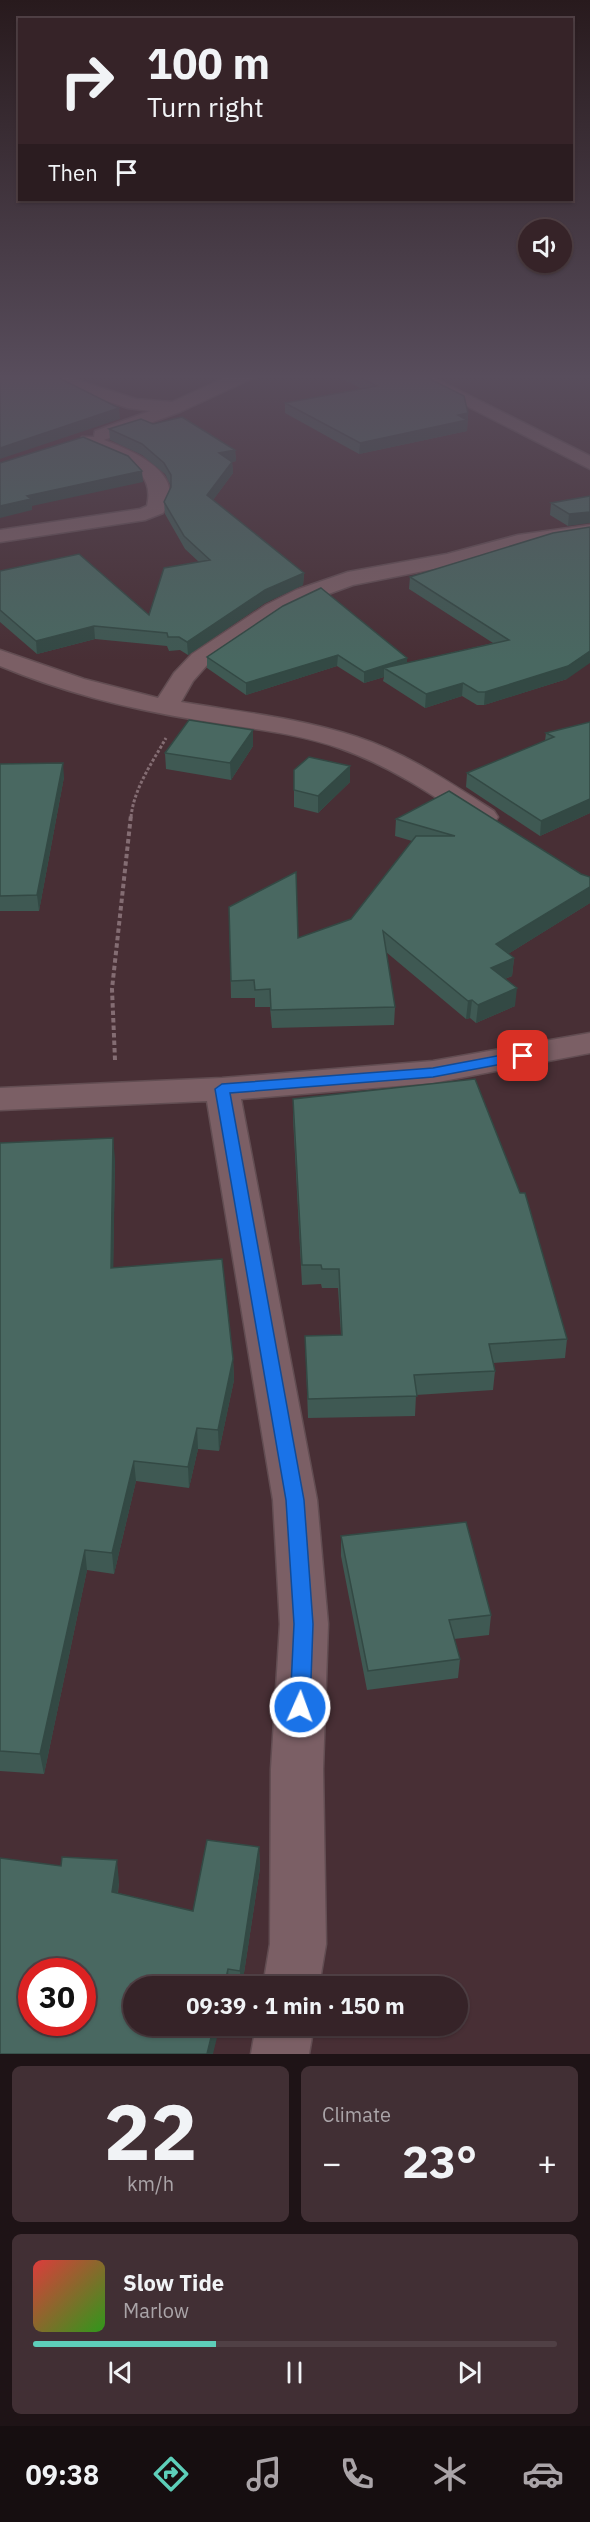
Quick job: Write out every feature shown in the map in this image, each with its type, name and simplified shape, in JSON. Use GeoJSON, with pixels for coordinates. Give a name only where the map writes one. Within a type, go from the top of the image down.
{"type":"FeatureCollection","features":[{"type":"Feature","properties":{"kind":"street"},"geometry":{"type":"LineString","coordinates":[[0,536],[145,514],[156,508],[161,497],[160,483],[149,470]]}},
{"type":"Feature","properties":{"kind":"street"},"geometry":{"type":"LineString","coordinates":[[175,708],[183,678],[200,659],[274,610],[304,595],[348,579],[449,560],[518,541],[590,531]]}},
{"type":"Feature","properties":{"kind":"street"},"geometry":{"type":"LineString","coordinates":[[0,657],[33,671],[175,708],[329,736],[367,750],[425,778],[505,830]]}},
{"type":"Feature","properties":{"kind":"street"},"geometry":{"type":"LineString","coordinates":[[0,1099],[222,1089],[433,1072],[590,1043]]}},
{"type":"Feature","properties":{"kind":"street"},"geometry":{"type":"LineString","coordinates":[[222,1089],[296,1512],[304,1624],[297,1769],[298,1944],[293,1976]]}},
{"type":"Feature","properties":{"kind":"street"},"geometry":{"type":"LineString","coordinates":[[280,2054],[283,2036]]}},
{"type":"Feature","properties":{"kind":"path"},"geometry":{"type":"LineString","coordinates":[[120,1094],[112,1042],[112,989],[132,803],[175,708]]}},
{"type":"Feature","properties":{"kind":"building"},"geometry":{"type":"Polygon","coordinates":[[[0,470],[142,471],[27,496],[31,499],[0,506],[0,470]]]}},
{"type":"Feature","properties":{"kind":"building"},"geometry":{"type":"Polygon","coordinates":[[[168,470],[226,470],[207,495],[304,573],[265,590],[187,642],[179,637],[168,637],[167,633],[94,626],[36,641],[0,610],[0,571],[79,554],[149,615],[164,568],[210,560],[184,536],[164,502],[171,487],[171,475],[168,470]]]}},
{"type":"Feature","properties":{"kind":"building"},"geometry":{"type":"Polygon","coordinates":[[[590,496],[590,512],[569,514],[551,503],[590,496]]]}},
{"type":"Feature","properties":{"kind":"building"},"geometry":{"type":"Polygon","coordinates":[[[590,527],[590,651],[568,666],[485,692],[478,692],[463,683],[426,694],[384,668],[509,640],[410,577],[553,533],[590,527]]]}},
{"type":"Feature","properties":{"kind":"building"},"geometry":{"type":"Polygon","coordinates":[[[321,588],[407,658],[364,672],[338,655],[246,683],[207,657],[283,606],[321,588]]]}},
{"type":"Feature","properties":{"kind":"building"},"geometry":{"type":"Polygon","coordinates":[[[189,720],[253,730],[230,763],[165,753],[189,720]]]}},
{"type":"Feature","properties":{"kind":"building"},"geometry":{"type":"Polygon","coordinates":[[[590,722],[590,799],[541,821],[467,773],[554,737],[546,733],[590,722]]]}},
{"type":"Feature","properties":{"kind":"building"},"geometry":{"type":"Polygon","coordinates":[[[309,757],[350,766],[318,796],[294,790],[294,770],[309,757]]]}},
{"type":"Feature","properties":{"kind":"building"},"geometry":{"type":"Polygon","coordinates":[[[63,763],[37,895],[0,896],[0,764],[63,763]]]}},
{"type":"Feature","properties":{"kind":"building"},"geometry":{"type":"Polygon","coordinates":[[[449,791],[581,874],[590,877],[590,887],[496,944],[514,958],[491,968],[517,988],[478,1005],[472,1000],[468,1001],[383,931],[395,1007],[271,1010],[270,989],[255,990],[254,980],[231,981],[229,907],[296,872],[298,938],[351,919],[416,836],[455,836],[396,819],[449,791]]]}},
{"type":"Feature","properties":{"kind":"building"},"geometry":{"type":"Polygon","coordinates":[[[475,1079],[520,1193],[525,1193],[567,1339],[489,1344],[495,1371],[414,1375],[417,1396],[308,1399],[305,1336],[342,1335],[339,1269],[322,1269],[321,1265],[302,1265],[293,1099],[475,1079]]]}},
{"type":"Feature","properties":{"kind":"building"},"geometry":{"type":"Polygon","coordinates":[[[113,1138],[111,1268],[222,1259],[233,1359],[218,1430],[197,1428],[188,1467],[134,1461],[112,1553],[85,1550],[40,1754],[0,1751],[0,1143],[113,1138]]]}},
{"type":"Feature","properties":{"kind":"building"},"geometry":{"type":"Polygon","coordinates":[[[466,1522],[491,1615],[449,1620],[460,1659],[368,1671],[341,1536],[466,1522]]]}},
{"type":"Feature","properties":{"kind":"building"},"geometry":{"type":"Polygon","coordinates":[[[207,1840],[259,1847],[240,1971],[228,1969],[226,1976],[123,1976],[123,2036],[211,2036],[207,2054],[0,2054],[0,1858],[61,1866],[62,1857],[117,1860],[112,1892],[193,1911],[207,1840]]]}},
{"type":"Feature","properties":{"kind":"route"},"geometry":{"type":"LineString","coordinates":[[300,1707],[304,1624],[295,1500],[222,1089],[433,1072],[523,1056]]}}]}
